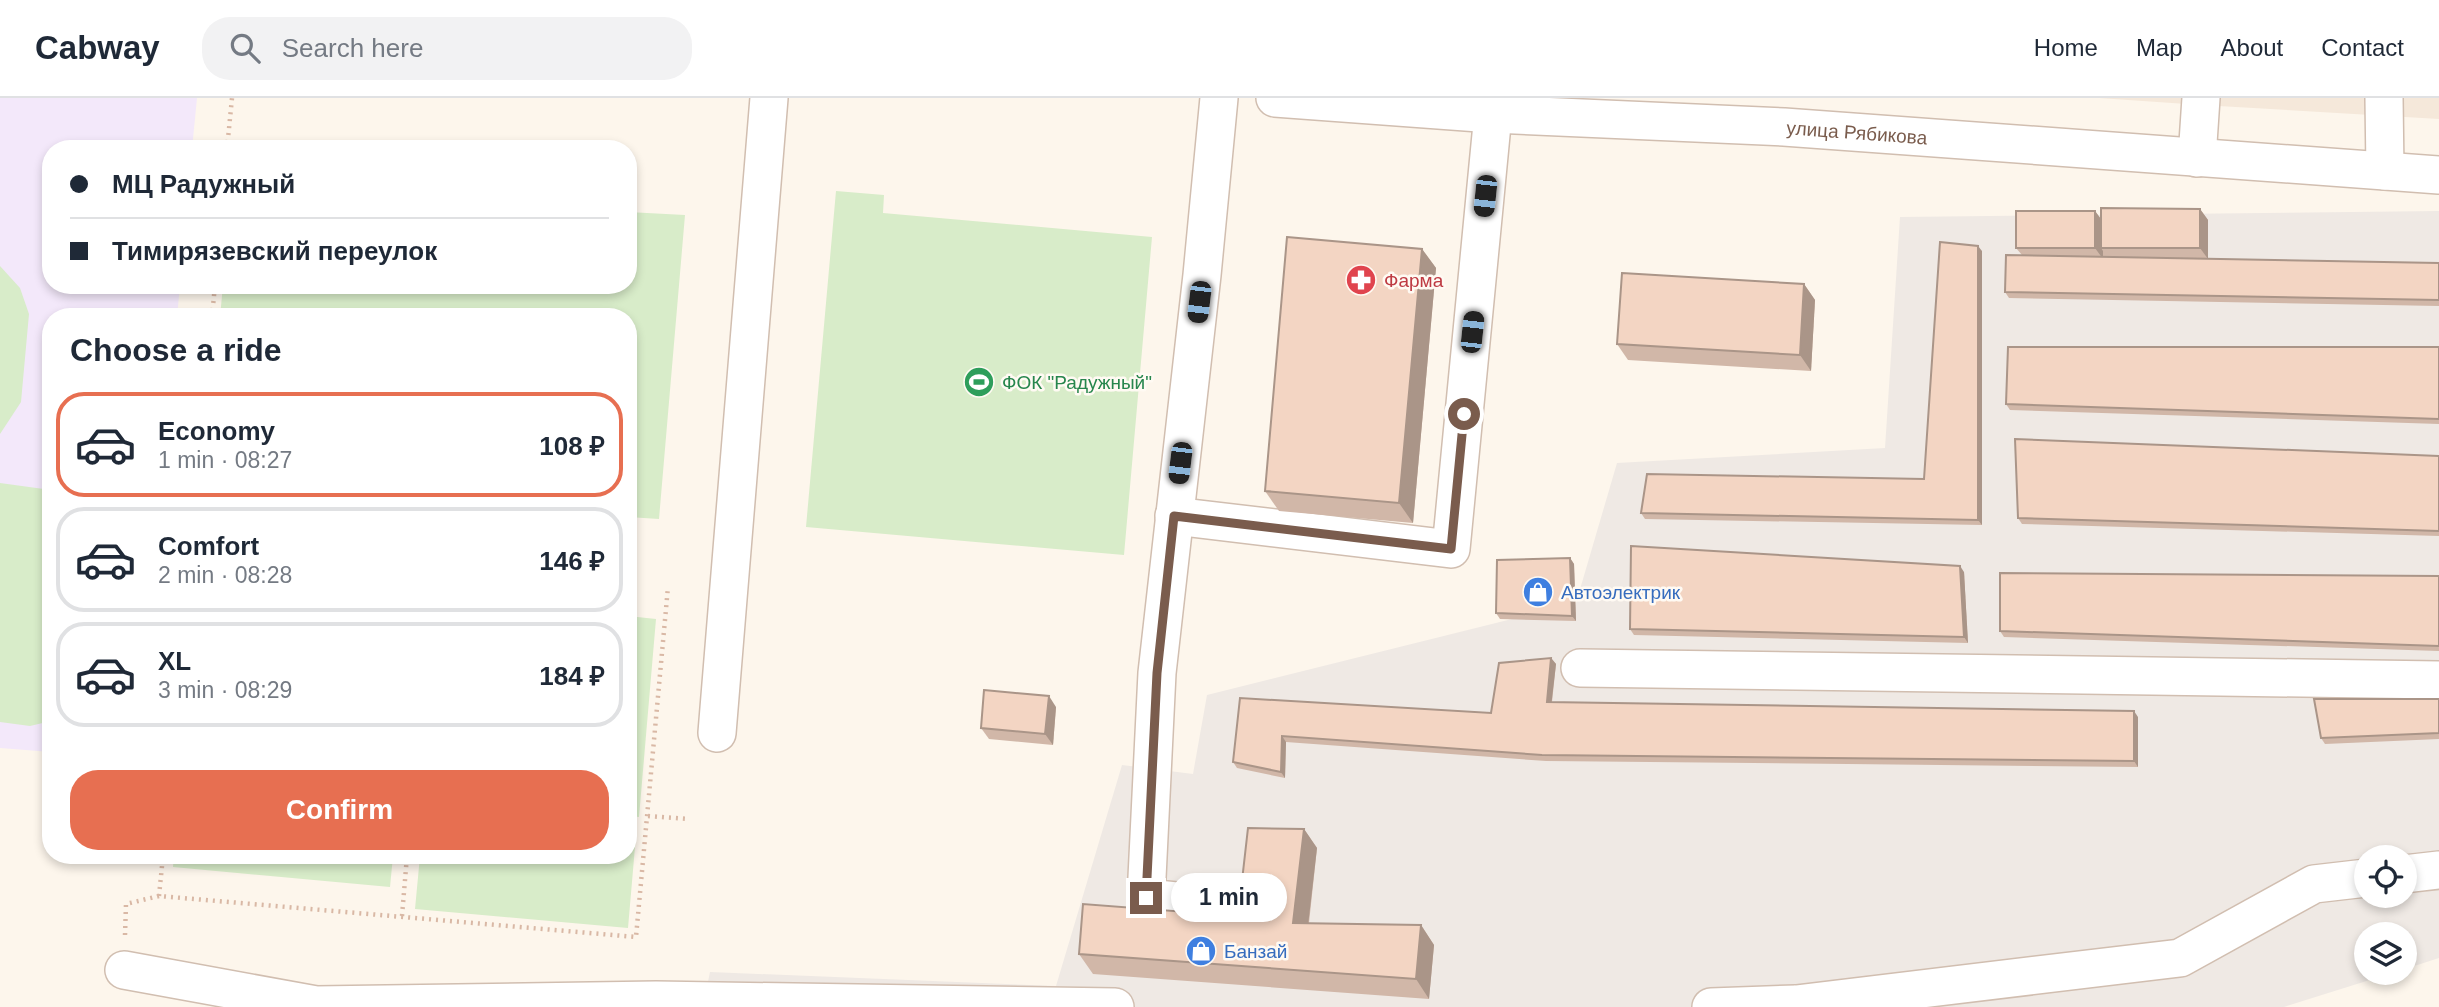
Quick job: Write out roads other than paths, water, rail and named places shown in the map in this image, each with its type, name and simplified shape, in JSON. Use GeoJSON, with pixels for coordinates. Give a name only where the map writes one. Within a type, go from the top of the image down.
{"type":"FeatureCollection","features":[{"type":"Feature","properties":{"kind":"street"},"geometry":{"type":"LineString","coordinates":[[717,733],[769,98]]}},
{"type":"Feature","properties":{"kind":"street"},"geometry":{"type":"LineString","coordinates":[[1217,905],[1146,898],[1157,673],[1219,98]]}},
{"type":"Feature","properties":{"kind":"street","name":"улица Рябикова"},"geometry":{"type":"LineString","coordinates":[[1275,98],[1493,114],[1784,127],[2439,175]]}},
{"type":"Feature","properties":{"kind":"street"},"geometry":{"type":"LineString","coordinates":[[2197,158],[2201,98]]}},
{"type":"Feature","properties":{"kind":"street"},"geometry":{"type":"LineString","coordinates":[[2384,98],[2385,171]]}},
{"type":"Feature","properties":{"kind":"street"},"geometry":{"type":"LineString","coordinates":[[1174,516],[1451,549],[1493,114]]}},
{"type":"Feature","properties":{"kind":"street"},"geometry":{"type":"LineString","coordinates":[[1580,668],[2439,680]]}},
{"type":"Feature","properties":{"kind":"street"},"geometry":{"type":"LineString","coordinates":[[2417,873],[2439,870]]}},
{"type":"Feature","properties":{"kind":"street"},"geometry":{"type":"LineString","coordinates":[[1711,1007],[1796,1004],[2180,958],[2314,884],[2354,879]]}},
{"type":"Feature","properties":{"kind":"street"},"geometry":{"type":"LineString","coordinates":[[124,970],[316,1005],[656,1000],[1115,1007]]}},
{"type":"Feature","properties":{"kind":"place","name":"Фарма"},"geometry":{"type":"Point","coordinates":[1361,280]}},
{"type":"Feature","properties":{"kind":"place","name":"ФОК \"Радужный\""},"geometry":{"type":"Point","coordinates":[979,382]}},
{"type":"Feature","properties":{"kind":"place","name":"Автоэлектрик"},"geometry":{"type":"Point","coordinates":[1538,592]}},
{"type":"Feature","properties":{"kind":"place","name":"Банзай"},"geometry":{"type":"Point","coordinates":[1201,951]}}]}
